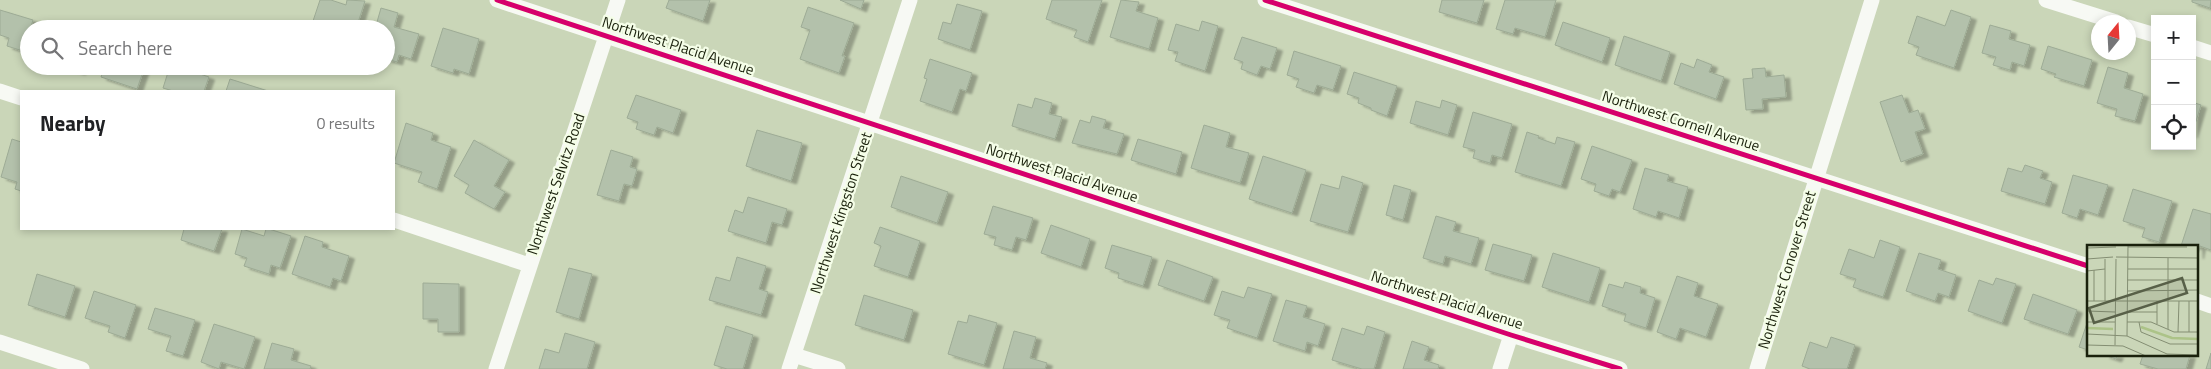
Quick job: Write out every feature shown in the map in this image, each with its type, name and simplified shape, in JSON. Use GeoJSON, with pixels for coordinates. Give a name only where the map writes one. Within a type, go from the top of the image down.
{"type":"FeatureCollection","features":[{"type":"Feature","properties":{"kind":"street","name":"Northwest Placid Avenue"},"geometry":{"type":"LineString","coordinates":[[497,0],[1511,335],[1620,369]]}},
{"type":"Feature","properties":{"kind":"street","name":"Northwest Selvitz Road"},"geometry":{"type":"LineString","coordinates":[[496,369],[618,0]]}},
{"type":"Feature","properties":{"kind":"street","name":"Northwest Kingston Street"},"geometry":{"type":"LineString","coordinates":[[791,362],[910,0]]}},
{"type":"Feature","properties":{"kind":"street","name":"Northwest Cornell Avenue"},"geometry":{"type":"LineString","coordinates":[[1265,0],[2087,266]]}},
{"type":"Feature","properties":{"kind":"street","name":"Northwest Conover Street"},"geometry":{"type":"LineString","coordinates":[[1757,369],[1872,0]]}},
{"type":"Feature","properties":{"kind":"street"},"geometry":{"type":"LineString","coordinates":[[2046,0],[2094,15]]}},
{"type":"Feature","properties":{"kind":"street"},"geometry":{"type":"LineString","coordinates":[[2136,29],[2151,34]]}},
{"type":"Feature","properties":{"kind":"street"},"geometry":{"type":"LineString","coordinates":[[2196,48],[2211,53]]}},
{"type":"Feature","properties":{"kind":"street"},"geometry":{"type":"LineString","coordinates":[[0,91],[20,98]]}},
{"type":"Feature","properties":{"kind":"street"},"geometry":{"type":"LineString","coordinates":[[395,220],[529,265]]}},
{"type":"Feature","properties":{"kind":"street"},"geometry":{"type":"LineString","coordinates":[[2198,301],[2211,306]]}},
{"type":"Feature","properties":{"kind":"street"},"geometry":{"type":"LineString","coordinates":[[1500,369],[1511,335]]}},
{"type":"Feature","properties":{"kind":"street"},"geometry":{"type":"LineString","coordinates":[[0,342],[82,369]]}},
{"type":"Feature","properties":{"kind":"street"},"geometry":{"type":"LineString","coordinates":[[791,362],[838,369]]}},
{"type":"Feature","properties":{"kind":"building"},"geometry":{"type":"Polygon","coordinates":[[[320,0],[331,0],[346,5],[347,0],[365,1],[359,20],[313,20],[320,0]]]}},
{"type":"Feature","properties":{"kind":"building"},"geometry":{"type":"Polygon","coordinates":[[[669,0],[710,0],[703,21],[666,8],[669,0]]]}},
{"type":"Feature","properties":{"kind":"building"},"geometry":{"type":"Polygon","coordinates":[[[840,0],[864,0],[861,9],[840,0]]]}},
{"type":"Feature","properties":{"kind":"building"},"geometry":{"type":"Polygon","coordinates":[[[1052,0],[1102,0],[1088,42],[1074,37],[1077,30],[1046,19],[1052,0]]]}},
{"type":"Feature","properties":{"kind":"building"},"geometry":{"type":"Polygon","coordinates":[[[1121,0],[1139,2],[1136,11],[1158,18],[1149,49],[1110,37],[1121,0]]]}},
{"type":"Feature","properties":{"kind":"building"},"geometry":{"type":"Polygon","coordinates":[[[1442,0],[1484,0],[1477,23],[1439,12],[1442,0]]]}},
{"type":"Feature","properties":{"kind":"building"},"geometry":{"type":"Polygon","coordinates":[[[1505,0],[1556,0],[1545,37],[1515,28],[1513,34],[1496,29],[1505,0]]]}},
{"type":"Feature","properties":{"kind":"building"},"geometry":{"type":"Polygon","coordinates":[[[2192,0],[2211,0],[2210,8],[2192,2],[2192,0]]]}},
{"type":"Feature","properties":{"kind":"building"},"geometry":{"type":"Polygon","coordinates":[[[957,4],[982,11],[970,50],[938,39],[943,22],[951,24],[957,4]]]}},
{"type":"Feature","properties":{"kind":"building"},"geometry":{"type":"Polygon","coordinates":[[[808,7],[854,23],[842,56],[845,56],[839,73],[800,59],[810,30],[801,27],[808,7]]]}},
{"type":"Feature","properties":{"kind":"building"},"geometry":{"type":"Polygon","coordinates":[[[381,8],[398,13],[395,24],[395,20],[378,20],[381,8]]]}},
{"type":"Feature","properties":{"kind":"building"},"geometry":{"type":"Polygon","coordinates":[[[0,10],[33,20],[20,20],[20,50],[7,46],[9,38],[0,35],[0,10]]]}},
{"type":"Feature","properties":{"kind":"building"},"geometry":{"type":"Polygon","coordinates":[[[1951,10],[1971,17],[1954,68],[1916,55],[1919,47],[1908,43],[1917,16],[1945,26],[1951,10]]]}},
{"type":"Feature","properties":{"kind":"building"},"geometry":{"type":"Polygon","coordinates":[[[1202,21],[1218,26],[1205,71],[1175,61],[1178,52],[1168,50],[1176,24],[1199,31],[1202,21]]]}},
{"type":"Feature","properties":{"kind":"building"},"geometry":{"type":"Polygon","coordinates":[[[1563,22],[1610,38],[1602,62],[1555,45],[1563,22]]]}},
{"type":"Feature","properties":{"kind":"building"},"geometry":{"type":"Polygon","coordinates":[[[1990,25],[2011,31],[2009,39],[2030,45],[2024,66],[2012,62],[2010,70],[1993,65],[1996,57],[1982,53],[1990,25]]]}},
{"type":"Feature","properties":{"kind":"building"},"geometry":{"type":"Polygon","coordinates":[[[395,27],[419,34],[411,59],[399,55],[397,62],[395,61],[395,27]]]}},
{"type":"Feature","properties":{"kind":"building"},"geometry":{"type":"Polygon","coordinates":[[[443,28],[479,39],[469,74],[454,69],[453,73],[431,66],[443,28]]]}},
{"type":"Feature","properties":{"kind":"building"},"geometry":{"type":"Polygon","coordinates":[[[1624,36],[1670,52],[1661,81],[1615,65],[1624,36]]]}},
{"type":"Feature","properties":{"kind":"building"},"geometry":{"type":"Polygon","coordinates":[[[1242,37],[1277,48],[1270,69],[1261,66],[1257,75],[1241,69],[1243,62],[1234,59],[1242,37]]]}},
{"type":"Feature","properties":{"kind":"building"},"geometry":{"type":"Polygon","coordinates":[[[2048,46],[2092,60],[2084,86],[2054,77],[2056,74],[2041,69],[2048,46]]]}},
{"type":"Feature","properties":{"kind":"building"},"geometry":{"type":"Polygon","coordinates":[[[1294,51],[1341,66],[1333,90],[1317,85],[1314,93],[1296,87],[1299,79],[1287,75],[1294,51]]]}},
{"type":"Feature","properties":{"kind":"building"},"geometry":{"type":"Polygon","coordinates":[[[930,59],[972,73],[966,91],[960,89],[952,112],[920,101],[927,79],[924,78],[930,59]]]}},
{"type":"Feature","properties":{"kind":"building"},"geometry":{"type":"Polygon","coordinates":[[[1697,59],[1712,65],[1709,72],[1724,77],[1716,99],[1674,84],[1681,63],[1694,68],[1697,59]]]}},
{"type":"Feature","properties":{"kind":"building"},"geometry":{"type":"Polygon","coordinates":[[[2108,67],[2128,73],[2124,88],[2143,94],[2135,121],[2115,116],[2117,109],[2097,103],[2108,67]]]}},
{"type":"Feature","properties":{"kind":"building"},"geometry":{"type":"Polygon","coordinates":[[[1765,68],[1766,77],[1784,75],[1786,97],[1762,99],[1763,109],[1746,110],[1743,79],[1753,78],[1752,69],[1765,68]]]}},
{"type":"Feature","properties":{"kind":"building"},"geometry":{"type":"Polygon","coordinates":[[[1354,72],[1397,86],[1387,116],[1358,103],[1359,98],[1347,94],[1354,72]]]}},
{"type":"Feature","properties":{"kind":"building"},"geometry":{"type":"Polygon","coordinates":[[[102,75],[142,75],[137,89],[101,77],[102,75]]]}},
{"type":"Feature","properties":{"kind":"building"},"geometry":{"type":"Polygon","coordinates":[[[167,75],[203,75],[209,77],[204,90],[170,90],[163,88],[167,75]]]}},
{"type":"Feature","properties":{"kind":"building"},"geometry":{"type":"Polygon","coordinates":[[[230,79],[265,90],[226,90],[230,79]]]}},
{"type":"Feature","properties":{"kind":"building"},"geometry":{"type":"Polygon","coordinates":[[[636,95],[681,110],[673,133],[657,127],[654,135],[636,129],[638,122],[627,118],[636,95]]]}},
{"type":"Feature","properties":{"kind":"building"},"geometry":{"type":"Polygon","coordinates":[[[1902,95],[1909,113],[1918,110],[1925,129],[1915,132],[1923,154],[1901,162],[1880,102],[1902,95]]]}},
{"type":"Feature","properties":{"kind":"building"},"geometry":{"type":"Polygon","coordinates":[[[1035,98],[1052,103],[1049,114],[1062,117],[1055,139],[1012,126],[1018,104],[1032,108],[1035,98]]]}},
{"type":"Feature","properties":{"kind":"building"},"geometry":{"type":"Polygon","coordinates":[[[1442,100],[1457,105],[1448,135],[1410,123],[1416,101],[1440,108],[1442,100]]]}},
{"type":"Feature","properties":{"kind":"building"},"geometry":{"type":"Polygon","coordinates":[[[2196,103],[2201,105],[2196,122],[2196,103]]]}},
{"type":"Feature","properties":{"kind":"building"},"geometry":{"type":"Polygon","coordinates":[[[1473,112],[1512,124],[1502,158],[1492,155],[1490,163],[1473,158],[1475,150],[1463,147],[1473,112]]]}},
{"type":"Feature","properties":{"kind":"building"},"geometry":{"type":"Polygon","coordinates":[[[1092,116],[1106,120],[1103,128],[1124,134],[1117,154],[1072,143],[1080,120],[1090,123],[1092,116]]]}},
{"type":"Feature","properties":{"kind":"building"},"geometry":{"type":"Polygon","coordinates":[[[406,123],[433,133],[431,140],[451,147],[437,189],[418,182],[422,172],[395,163],[406,123]]]}},
{"type":"Feature","properties":{"kind":"building"},"geometry":{"type":"Polygon","coordinates":[[[1204,125],[1230,133],[1226,147],[1249,153],[1240,183],[1191,168],[1204,125]]]}},
{"type":"Feature","properties":{"kind":"building"},"geometry":{"type":"Polygon","coordinates":[[[757,130],[802,143],[791,181],[746,166],[757,130]]]}},
{"type":"Feature","properties":{"kind":"building"},"geometry":{"type":"Polygon","coordinates":[[[1527,132],[1555,144],[1557,137],[1575,142],[1561,186],[1515,172],[1527,132]]]}},
{"type":"Feature","properties":{"kind":"building"},"geometry":{"type":"Polygon","coordinates":[[[12,139],[20,142],[20,191],[15,189],[17,182],[1,177],[12,139]]]}},
{"type":"Feature","properties":{"kind":"building"},"geometry":{"type":"Polygon","coordinates":[[[1138,139],[1182,152],[1176,174],[1131,160],[1138,139]]]}},
{"type":"Feature","properties":{"kind":"building"},"geometry":{"type":"Polygon","coordinates":[[[474,140],[509,160],[494,186],[505,192],[494,209],[465,193],[469,185],[454,176],[474,140]]]}},
{"type":"Feature","properties":{"kind":"building"},"geometry":{"type":"Polygon","coordinates":[[[1592,146],[1632,160],[1620,192],[1612,189],[1609,196],[1594,191],[1596,184],[1581,179],[1592,146]]]}},
{"type":"Feature","properties":{"kind":"building"},"geometry":{"type":"Polygon","coordinates":[[[611,150],[633,157],[630,167],[637,169],[632,186],[624,184],[619,201],[597,195],[611,150]]]}},
{"type":"Feature","properties":{"kind":"building"},"geometry":{"type":"Polygon","coordinates":[[[1263,156],[1306,170],[1292,213],[1249,199],[1263,156]]]}},
{"type":"Feature","properties":{"kind":"building"},"geometry":{"type":"Polygon","coordinates":[[[2025,165],[2043,171],[2040,178],[2052,182],[2045,204],[2001,191],[2008,168],[2022,172],[2025,165]]]}},
{"type":"Feature","properties":{"kind":"building"},"geometry":{"type":"Polygon","coordinates":[[[1645,168],[1669,175],[1667,181],[1688,187],[1679,218],[1658,211],[1656,217],[1633,209],[1645,168]]]}},
{"type":"Feature","properties":{"kind":"building"},"geometry":{"type":"Polygon","coordinates":[[[2073,175],[2108,185],[2098,215],[2080,209],[2077,218],[2062,213],[2073,175]]]}},
{"type":"Feature","properties":{"kind":"building"},"geometry":{"type":"Polygon","coordinates":[[[901,176],[948,192],[937,223],[891,207],[901,176]]]}},
{"type":"Feature","properties":{"kind":"building"},"geometry":{"type":"Polygon","coordinates":[[[1342,176],[1363,183],[1348,232],[1310,221],[1321,184],[1339,189],[1342,176]]]}},
{"type":"Feature","properties":{"kind":"building"},"geometry":{"type":"Polygon","coordinates":[[[1394,185],[1411,190],[1403,220],[1386,215],[1394,185]]]}},
{"type":"Feature","properties":{"kind":"building"},"geometry":{"type":"Polygon","coordinates":[[[2133,189],[2172,201],[2159,242],[2142,237],[2145,228],[2123,221],[2133,189]]]}},
{"type":"Feature","properties":{"kind":"building"},"geometry":{"type":"Polygon","coordinates":[[[748,197],[787,209],[782,225],[772,222],[766,243],[728,231],[735,210],[743,213],[748,197]]]}},
{"type":"Feature","properties":{"kind":"building"},"geometry":{"type":"Polygon","coordinates":[[[993,206],[1033,218],[1026,240],[1016,237],[1012,250],[994,245],[996,237],[984,234],[993,206]]]}},
{"type":"Feature","properties":{"kind":"building"},"geometry":{"type":"Polygon","coordinates":[[[2193,209],[2211,214],[2211,250],[2200,246],[2198,256],[2198,245],[2181,245],[2193,209]]]}},
{"type":"Feature","properties":{"kind":"building"},"geometry":{"type":"Polygon","coordinates":[[[1436,216],[1456,222],[1453,231],[1479,238],[1471,264],[1445,256],[1443,264],[1423,258],[1436,216]]]}},
{"type":"Feature","properties":{"kind":"building"},"geometry":{"type":"Polygon","coordinates":[[[1051,225],[1090,239],[1081,267],[1041,253],[1051,225]]]}},
{"type":"Feature","properties":{"kind":"building"},"geometry":{"type":"Polygon","coordinates":[[[880,227],[920,241],[908,277],[874,266],[881,246],[874,243],[880,227]]]}},
{"type":"Feature","properties":{"kind":"building"},"geometry":{"type":"Polygon","coordinates":[[[184,230],[222,230],[214,251],[181,240],[184,230]]]}},
{"type":"Feature","properties":{"kind":"building"},"geometry":{"type":"Polygon","coordinates":[[[242,230],[264,236],[266,230],[272,230],[291,236],[280,268],[271,265],[269,274],[244,266],[247,258],[235,254],[242,230]]]}},
{"type":"Feature","properties":{"kind":"building"},"geometry":{"type":"Polygon","coordinates":[[[305,236],[323,242],[322,247],[349,256],[341,281],[333,278],[330,287],[292,274],[305,236]]]}},
{"type":"Feature","properties":{"kind":"building"},"geometry":{"type":"Polygon","coordinates":[[[1880,240],[1900,247],[1883,297],[1853,287],[1856,279],[1840,274],[1849,249],[1874,258],[1880,240]]]}},
{"type":"Feature","properties":{"kind":"building"},"geometry":{"type":"Polygon","coordinates":[[[1493,244],[1532,255],[1524,281],[1485,270],[1493,244]]]}},
{"type":"Feature","properties":{"kind":"building"},"geometry":{"type":"Polygon","coordinates":[[[1112,245],[1152,257],[1143,286],[1118,278],[1119,273],[1105,268],[1112,245]]]}},
{"type":"Feature","properties":{"kind":"building"},"geometry":{"type":"Polygon","coordinates":[[[1553,253],[1600,268],[1589,302],[1542,287],[1553,253]]]}},
{"type":"Feature","properties":{"kind":"building"},"geometry":{"type":"Polygon","coordinates":[[[1919,253],[1941,260],[1938,269],[1956,275],[1949,297],[1938,293],[1935,301],[1906,291],[1919,253]]]}},
{"type":"Feature","properties":{"kind":"building"},"geometry":{"type":"Polygon","coordinates":[[[737,257],[766,266],[759,289],[768,292],[761,315],[709,300],[716,277],[730,281],[737,257]]]}},
{"type":"Feature","properties":{"kind":"building"},"geometry":{"type":"Polygon","coordinates":[[[1167,260],[1213,277],[1204,301],[1158,285],[1167,260]]]}},
{"type":"Feature","properties":{"kind":"building"},"geometry":{"type":"Polygon","coordinates":[[[569,268],[592,274],[579,319],[556,312],[569,268]]]}},
{"type":"Feature","properties":{"kind":"building"},"geometry":{"type":"Polygon","coordinates":[[[37,274],[75,286],[65,317],[28,305],[37,274]]]}},
{"type":"Feature","properties":{"kind":"building"},"geometry":{"type":"Polygon","coordinates":[[[1677,276],[1698,283],[1694,296],[1718,304],[1706,337],[1680,328],[1676,339],[1657,332],[1677,276]]]}},
{"type":"Feature","properties":{"kind":"building"},"geometry":{"type":"Polygon","coordinates":[[[1996,278],[2016,284],[2002,323],[1968,311],[1979,280],[1993,285],[1996,278]]]}},
{"type":"Feature","properties":{"kind":"building"},"geometry":{"type":"Polygon","coordinates":[[[1625,282],[1641,287],[1640,293],[1655,298],[1646,328],[1624,321],[1626,314],[1602,306],[1609,284],[1623,288],[1625,282]]]}},
{"type":"Feature","properties":{"kind":"building"},"geometry":{"type":"Polygon","coordinates":[[[423,283],[459,284],[459,332],[438,332],[438,319],[423,319],[423,283]]]}},
{"type":"Feature","properties":{"kind":"building"},"geometry":{"type":"Polygon","coordinates":[[[1248,287],[1272,294],[1257,338],[1227,328],[1230,320],[1214,315],[1222,291],[1244,298],[1248,287]]]}},
{"type":"Feature","properties":{"kind":"building"},"geometry":{"type":"Polygon","coordinates":[[[94,291],[136,305],[125,338],[108,332],[110,326],[85,318],[94,291]]]}},
{"type":"Feature","properties":{"kind":"building"},"geometry":{"type":"Polygon","coordinates":[[[2033,294],[2077,310],[2068,334],[2024,319],[2033,294]]]}},
{"type":"Feature","properties":{"kind":"building"},"geometry":{"type":"Polygon","coordinates":[[[864,295],[913,310],[904,340],[855,325],[864,295]]]}},
{"type":"Feature","properties":{"kind":"building"},"geometry":{"type":"Polygon","coordinates":[[[1286,300],[1307,306],[1303,317],[1325,324],[1318,346],[1307,342],[1305,351],[1273,341],[1286,300]]]}},
{"type":"Feature","properties":{"kind":"building"},"geometry":{"type":"Polygon","coordinates":[[[155,308],[195,320],[183,356],[166,351],[171,336],[148,329],[155,308]]]}},
{"type":"Feature","properties":{"kind":"building"},"geometry":{"type":"Polygon","coordinates":[[[969,315],[997,323],[984,365],[948,354],[958,321],[967,323],[969,315]]]}},
{"type":"Feature","properties":{"kind":"building"},"geometry":{"type":"Polygon","coordinates":[[[2087,323],[2087,350],[2079,347],[2087,323]]]}},
{"type":"Feature","properties":{"kind":"building"},"geometry":{"type":"Polygon","coordinates":[[[214,324],[255,337],[244,369],[221,362],[219,369],[201,362],[214,324]]]}},
{"type":"Feature","properties":{"kind":"building"},"geometry":{"type":"Polygon","coordinates":[[[726,326],[753,335],[743,369],[727,369],[714,365],[726,326]]]}},
{"type":"Feature","properties":{"kind":"building"},"geometry":{"type":"Polygon","coordinates":[[[1367,326],[1385,332],[1374,369],[1362,369],[1332,360],[1342,328],[1364,335],[1367,326]]]}},
{"type":"Feature","properties":{"kind":"building"},"geometry":{"type":"Polygon","coordinates":[[[1014,331],[1036,337],[1030,358],[1047,363],[1045,369],[1003,369],[1014,331]]]}},
{"type":"Feature","properties":{"kind":"building"},"geometry":{"type":"Polygon","coordinates":[[[565,333],[595,342],[587,369],[539,369],[545,349],[559,353],[565,333]]]}},
{"type":"Feature","properties":{"kind":"building"},"geometry":{"type":"Polygon","coordinates":[[[1831,337],[1855,345],[1847,369],[1810,369],[1802,366],[1810,342],[1827,348],[1831,337]]]}},
{"type":"Feature","properties":{"kind":"building"},"geometry":{"type":"Polygon","coordinates":[[[1412,341],[1429,347],[1424,360],[1439,365],[1438,369],[1403,369],[1412,341]]]}},
{"type":"Feature","properties":{"kind":"building"},"geometry":{"type":"Polygon","coordinates":[[[272,343],[294,349],[291,360],[311,366],[310,369],[264,369],[272,343]]]}},
{"type":"Feature","properties":{"kind":"building"},"geometry":{"type":"Polygon","coordinates":[[[2211,353],[2211,369],[2206,369],[2211,353]]]}},
{"type":"Feature","properties":{"kind":"building"},"geometry":{"type":"Polygon","coordinates":[[[2107,356],[2118,356],[2116,359],[2107,356]]]}},
{"type":"Feature","properties":{"kind":"building"},"geometry":{"type":"Polygon","coordinates":[[[2143,356],[2190,356],[2186,369],[2158,369],[2140,364],[2143,356]]]}},
{"type":"Feature","properties":{"kind":"cycle path"},"geometry":{"type":"LineString","coordinates":[[497,0],[1511,335],[1620,369]]}},
{"type":"Feature","properties":{"kind":"cycle path"},"geometry":{"type":"LineString","coordinates":[[1265,0],[2087,266]]}}]}
